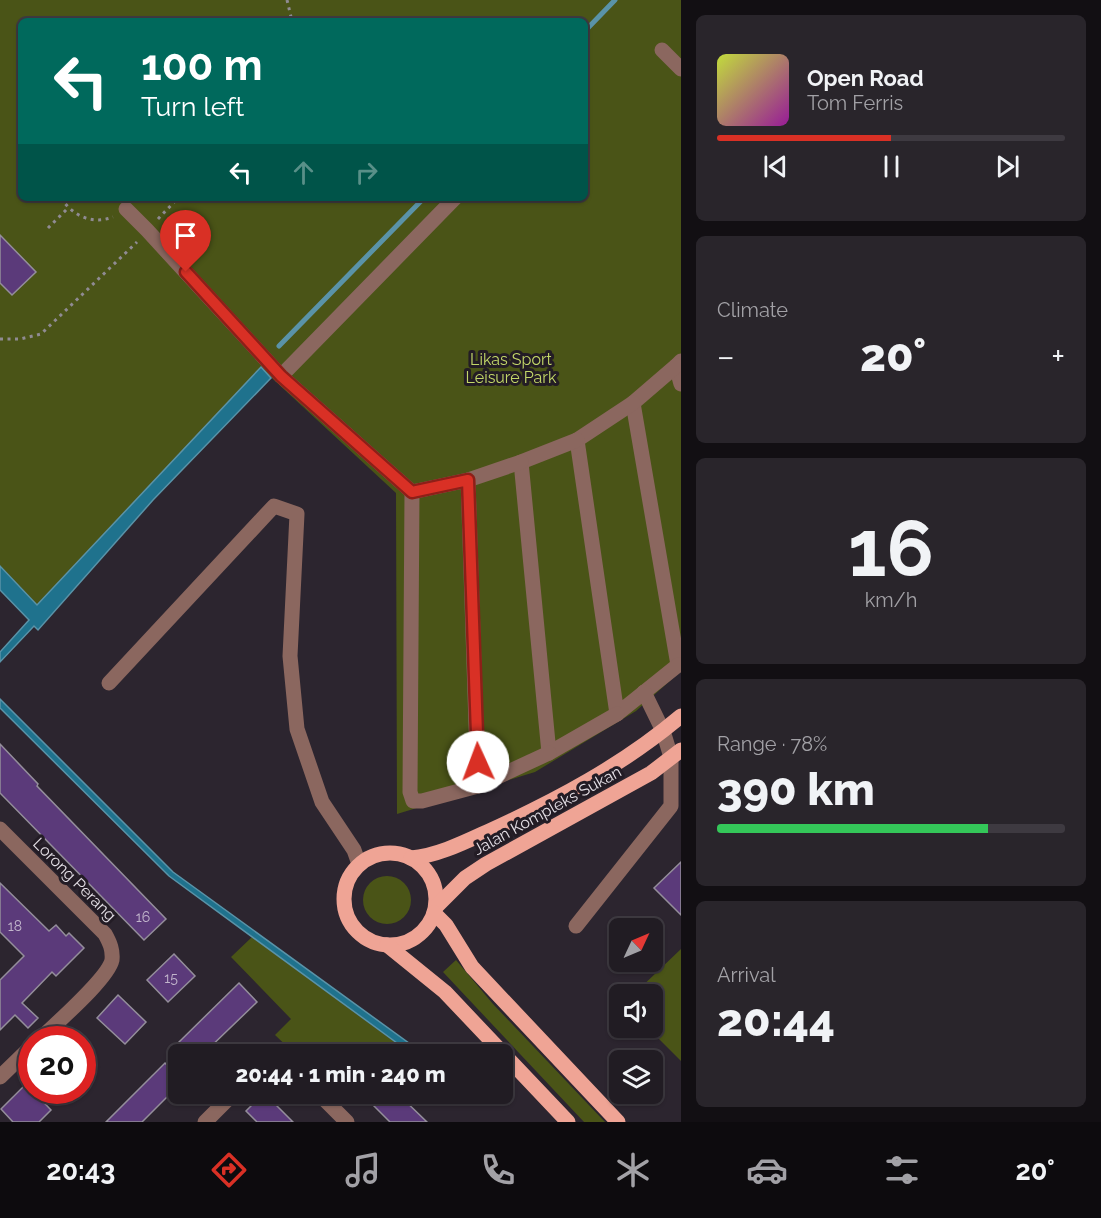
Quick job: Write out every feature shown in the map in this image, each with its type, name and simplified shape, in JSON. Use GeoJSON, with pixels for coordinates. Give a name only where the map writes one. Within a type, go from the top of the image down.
{"type":"FeatureCollection","features":[{"type":"Feature","properties":{"kind":"main road","name":"Jalan Kompleks Sukan"},"geometry":{"type":"LineString","coordinates":[[411,858],[467,841],[526,814],[581,785],[640,749],[681,716]]}},
{"type":"Feature","properties":{"kind":"main road","name":"Jalan Kompleks Sukan"},"geometry":{"type":"LineString","coordinates":[[435,910],[465,878],[486,864],[651,773],[676,753]]}},
{"type":"Feature","properties":{"kind":"main road"},"geometry":{"type":"LineString","coordinates":[[384,853],[398,854],[411,858],[428,873],[436,895],[435,910],[428,927],[416,937],[402,944],[387,945],[372,942],[359,934],[349,921],[344,906],[344,891],[349,876],[359,864],[384,853]]}},
{"type":"Feature","properties":{"kind":"main road"},"geometry":{"type":"LineString","coordinates":[[435,910],[472,967],[618,1122]]}},
{"type":"Feature","properties":{"kind":"main road"},"geometry":{"type":"LineString","coordinates":[[387,945],[445,992],[568,1122]]}},
{"type":"Feature","properties":{"kind":"street"},"geometry":{"type":"LineString","coordinates":[[662,50],[681,69]]}},
{"type":"Feature","properties":{"kind":"street"},"geometry":{"type":"LineString","coordinates":[[281,376],[452,201]]}},
{"type":"Feature","properties":{"kind":"street"},"geometry":{"type":"LineString","coordinates":[[126,209],[281,376],[412,492],[410,792],[413,801],[422,801],[478,786],[549,753],[617,714],[679,663],[633,403]]}},
{"type":"Feature","properties":{"kind":"street"},"geometry":{"type":"LineString","coordinates":[[412,492],[468,480],[577,440],[633,403],[679,364]]}},
{"type":"Feature","properties":{"kind":"street"},"geometry":{"type":"LineString","coordinates":[[679,364],[681,384]]}},
{"type":"Feature","properties":{"kind":"street"},"geometry":{"type":"LineString","coordinates":[[577,440],[617,714]]}},
{"type":"Feature","properties":{"kind":"street"},"geometry":{"type":"LineString","coordinates":[[521,462],[549,753]]}},
{"type":"Feature","properties":{"kind":"street"},"geometry":{"type":"LineString","coordinates":[[468,480],[478,786]]}},
{"type":"Feature","properties":{"kind":"street"},"geometry":{"type":"LineString","coordinates":[[109,683],[274,506],[297,514],[290,656],[297,729],[322,802],[354,850],[359,864]]}},
{"type":"Feature","properties":{"kind":"street"},"geometry":{"type":"LineString","coordinates":[[576,926],[671,806],[676,753],[645,692]]}},
{"type":"Feature","properties":{"kind":"street","name":"Lorong Perang"},"geometry":{"type":"LineString","coordinates":[[0,829],[105,934],[111,944],[111,963],[103,977],[53,1026]]}},
{"type":"Feature","properties":{"kind":"street"},"geometry":{"type":"LineString","coordinates":[[0,1077],[18,1060]]}},
{"type":"Feature","properties":{"kind":"street"},"geometry":{"type":"LineString","coordinates":[[205,1122],[223,1104]]}},
{"type":"Feature","properties":{"kind":"street"},"geometry":{"type":"LineString","coordinates":[[329,1104],[347,1122]]}},
{"type":"Feature","properties":{"kind":"path"},"geometry":{"type":"LineString","coordinates":[[287,0],[291,18]]}},
{"type":"Feature","properties":{"kind":"path"},"geometry":{"type":"LineString","coordinates":[[63,201],[76,215],[96,221]]}},
{"type":"Feature","properties":{"kind":"path"},"geometry":{"type":"LineString","coordinates":[[0,339],[20,339],[41,334],[128,252],[175,201]]}},
{"type":"Feature","properties":{"kind":"path"},"geometry":{"type":"LineString","coordinates":[[48,228],[68,208]]}},
{"type":"Feature","properties":{"kind":"green space","name":"Likas Sport Leisure Park"},"geometry":{"type":"Polygon","coordinates":[[[0,0],[681,0],[681,671],[636,711],[535,772],[397,814],[396,493],[261,368],[37,605],[0,566],[0,0]]]}},
{"type":"Feature","properties":{"kind":"green space"},"geometry":{"type":"Polygon","coordinates":[[[387,876],[404,883],[411,900],[404,917],[387,924],[370,917],[363,900],[370,883],[387,876]]]}},
{"type":"Feature","properties":{"kind":"green space"},"geometry":{"type":"Polygon","coordinates":[[[252,937],[396,1043],[284,1044],[275,1035],[291,1019],[231,957],[252,937]]]}},
{"type":"Feature","properties":{"kind":"green space"},"geometry":{"type":"Polygon","coordinates":[[[681,949],[681,1061],[658,1038],[663,1038],[663,984],[644,984],[657,972],[663,972],[663,966],[681,949]]]}},
{"type":"Feature","properties":{"kind":"green space"},"geometry":{"type":"Polygon","coordinates":[[[456,960],[493,1004],[605,1122],[584,1122],[443,972],[456,960]]]}},
{"type":"Feature","properties":{"kind":"water"},"geometry":{"type":"Polygon","coordinates":[[[261,367],[271,378],[153,500],[38,630],[34,626],[0,662],[0,652],[29,620],[0,590],[0,566],[37,605],[261,367]]]}},
{"type":"Feature","properties":{"kind":"water"},"geometry":{"type":"Polygon","coordinates":[[[0,699],[173,872],[410,1044],[398,1044],[169,876],[0,708],[0,699]]]}},
{"type":"Feature","properties":{"kind":"building"},"geometry":{"type":"Polygon","coordinates":[[[0,235],[36,272],[12,295],[0,283],[0,235]]]}},
{"type":"Feature","properties":{"kind":"building"},"geometry":{"type":"Polygon","coordinates":[[[0,744],[38,784],[37,786],[166,919],[144,940],[0,793],[0,744]]]}},
{"type":"Feature","properties":{"kind":"building"},"geometry":{"type":"Polygon","coordinates":[[[681,862],[681,915],[654,888],[681,862]]]}},
{"type":"Feature","properties":{"kind":"building"},"geometry":{"type":"Polygon","coordinates":[[[0,883],[49,931],[56,925],[66,936],[69,933],[84,948],[56,976],[52,972],[22,1003],[38,1018],[30,1026],[26,1026],[15,1015],[0,1030],[0,980],[24,956],[0,932],[0,883]]]}},
{"type":"Feature","properties":{"kind":"building"},"geometry":{"type":"Polygon","coordinates":[[[174,954],[195,976],[168,1002],[147,980],[174,954]]]}},
{"type":"Feature","properties":{"kind":"building"},"geometry":{"type":"Polygon","coordinates":[[[239,983],[257,1002],[213,1044],[177,1044],[239,983]]]}},
{"type":"Feature","properties":{"kind":"building"},"geometry":{"type":"Polygon","coordinates":[[[118,995],[146,1022],[125,1044],[97,1018],[118,995]]]}},
{"type":"Feature","properties":{"kind":"building"},"geometry":{"type":"Polygon","coordinates":[[[165,1063],[168,1066],[168,1096],[142,1122],[106,1122],[165,1063]]]}},
{"type":"Feature","properties":{"kind":"building"},"geometry":{"type":"Polygon","coordinates":[[[18,1092],[18,1104],[45,1104],[51,1110],[39,1122],[13,1122],[1,1109],[18,1092]]]}},
{"type":"Feature","properties":{"kind":"building"},"geometry":{"type":"Polygon","coordinates":[[[253,1104],[275,1104],[293,1122],[257,1122],[246,1111],[253,1104]]]}},
{"type":"Feature","properties":{"kind":"building"},"geometry":{"type":"Polygon","coordinates":[[[372,1104],[408,1104],[427,1122],[390,1122],[372,1104]]]}},
{"type":"Feature","properties":{"kind":"waterway"},"geometry":{"type":"LineString","coordinates":[[588,28],[615,0]]}},
{"type":"Feature","properties":{"kind":"waterway"},"geometry":{"type":"LineString","coordinates":[[279,346],[421,201]]}},
{"type":"Feature","properties":{"kind":"route"},"geometry":{"type":"LineString","coordinates":[[186,272],[281,376],[412,492],[468,480],[478,762]]}}]}
